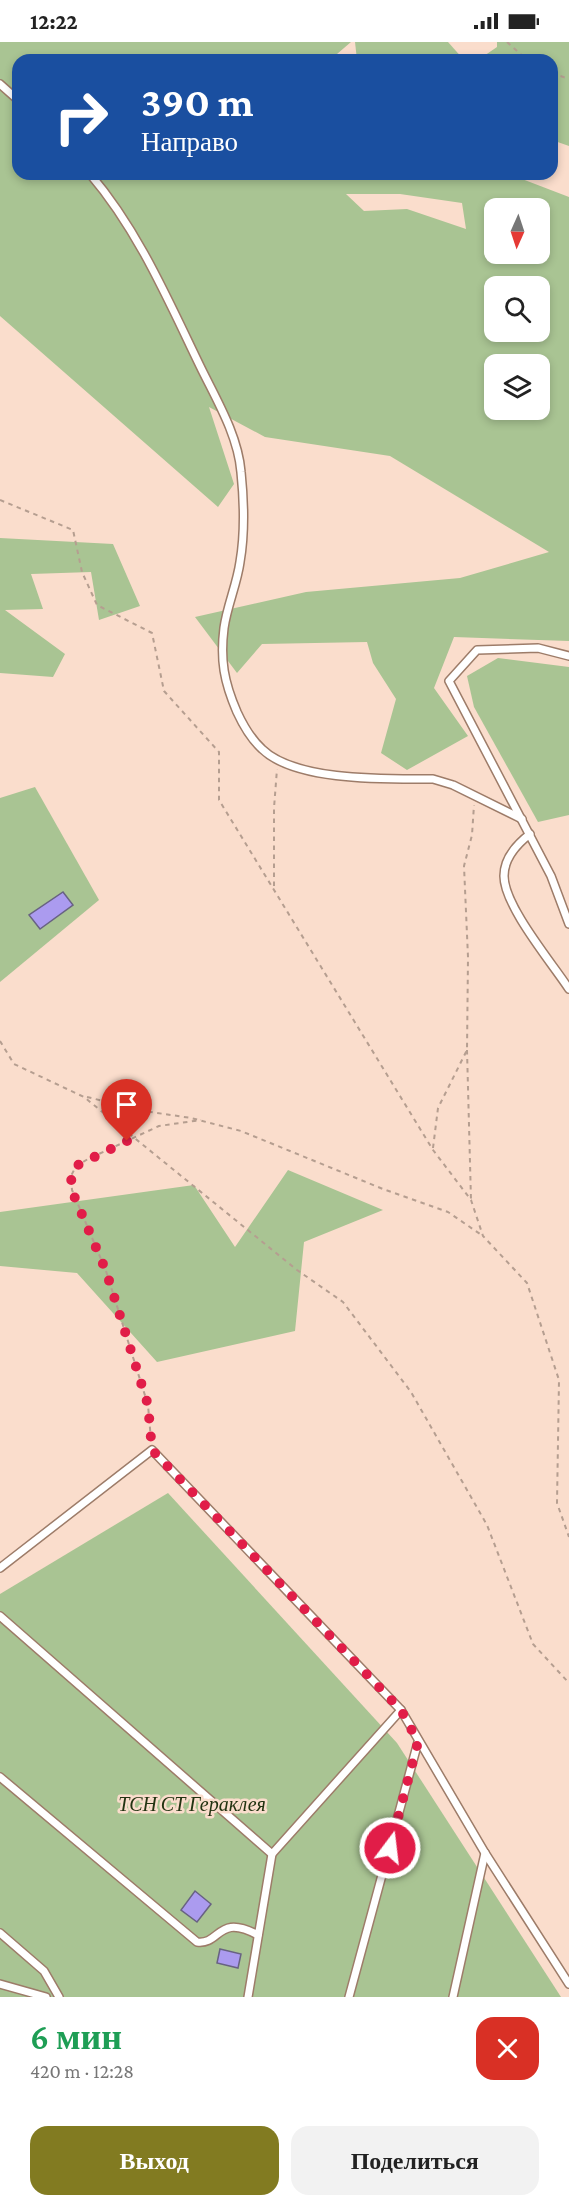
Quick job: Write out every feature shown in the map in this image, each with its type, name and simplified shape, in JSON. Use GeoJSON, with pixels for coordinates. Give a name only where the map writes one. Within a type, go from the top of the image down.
{"type":"FeatureCollection","features":[{"type":"Feature","properties":{"kind":"lane"},"geometry":{"type":"LineString","coordinates":[[0,84],[12,95]]}},
{"type":"Feature","properties":{"kind":"lane"},"geometry":{"type":"LineString","coordinates":[[95,180],[106,192],[147,259],[227,422],[241,469],[244,523],[240,562],[225,626],[221,664],[231,699],[243,726],[262,750],[278,760],[309,771],[433,779],[522,819]]}},
{"type":"Feature","properties":{"kind":"lane"},"geometry":{"type":"LineString","coordinates":[[569,656],[538,648],[477,650],[449,681],[551,876],[569,924]]}},
{"type":"Feature","properties":{"kind":"lane"},"geometry":{"type":"LineString","coordinates":[[530,834],[518,844],[509,858],[504,875],[507,896],[569,989]]}},
{"type":"Feature","properties":{"kind":"lane"},"geometry":{"type":"LineString","coordinates":[[0,1568],[152,1450],[401,1710],[485,1853],[569,1984]]}},
{"type":"Feature","properties":{"kind":"lane"},"geometry":{"type":"LineString","coordinates":[[0,1616],[272,1854]]}},
{"type":"Feature","properties":{"kind":"lane"},"geometry":{"type":"LineString","coordinates":[[248,1997],[272,1854],[401,1710]]}},
{"type":"Feature","properties":{"kind":"lane"},"geometry":{"type":"LineString","coordinates":[[350,1997],[418,1742]]}},
{"type":"Feature","properties":{"kind":"lane"},"geometry":{"type":"LineString","coordinates":[[0,1777],[197,1942],[203,1943],[225,1928],[241,1926],[258,1935]]}},
{"type":"Feature","properties":{"kind":"lane"},"geometry":{"type":"LineString","coordinates":[[453,1997],[485,1853]]}},
{"type":"Feature","properties":{"kind":"lane"},"geometry":{"type":"LineString","coordinates":[[0,1933],[44,1971],[59,1997]]}},
{"type":"Feature","properties":{"kind":"lane"},"geometry":{"type":"LineString","coordinates":[[0,1984],[46,1997]]}},
{"type":"Feature","properties":{"kind":"path"},"geometry":{"type":"LineString","coordinates":[[507,42],[520,54]]}},
{"type":"Feature","properties":{"kind":"path"},"geometry":{"type":"LineString","coordinates":[[0,500],[73,530],[82,572],[97,604],[152,633],[164,691],[219,752],[219,800],[433,1150],[471,1200]]}},
{"type":"Feature","properties":{"kind":"path"},"geometry":{"type":"LineString","coordinates":[[274,889],[274,808],[278,760]]}},
{"type":"Feature","properties":{"kind":"path"},"geometry":{"type":"LineString","coordinates":[[475,796],[472,835],[464,866],[464,904],[468,957],[467,1050],[471,1200],[483,1236]]}},
{"type":"Feature","properties":{"kind":"path"},"geometry":{"type":"LineString","coordinates":[[0,1041],[14,1064],[84,1097],[297,1270],[343,1302],[411,1392],[487,1525],[533,1644],[569,1683]]}},
{"type":"Feature","properties":{"kind":"path"},"geometry":{"type":"LineString","coordinates":[[433,1150],[438,1108],[467,1050]]}},
{"type":"Feature","properties":{"kind":"path"},"geometry":{"type":"LineString","coordinates":[[84,1097],[201,1120],[250,1134],[383,1189],[448,1212],[483,1236],[527,1284],[559,1380],[557,1503],[569,1536]]}},
{"type":"Feature","properties":{"kind":"path"},"geometry":{"type":"LineString","coordinates":[[152,1450],[148,1405],[106,1271],[72,1191],[71,1176],[76,1166],[88,1158],[159,1126],[201,1120]]}},
{"type":"Feature","properties":{"kind":"green space"},"geometry":{"type":"Polygon","coordinates":[[[0,42],[351,42],[337,54],[12,54],[12,180],[525,180],[569,197],[569,641],[454,637],[434,688],[468,736],[407,770],[381,753],[396,699],[373,663],[367,642],[262,644],[237,673],[195,617],[306,592],[460,578],[549,552],[390,456],[265,437],[209,407],[234,484],[218,507],[0,316],[0,42]],[[346,194],[364,211],[407,209],[466,229],[462,203],[400,194],[346,194]]]}},
{"type":"Feature","properties":{"kind":"green space"},"geometry":{"type":"Polygon","coordinates":[[[355,42],[448,42],[459,54],[356,54],[355,42]]]}},
{"type":"Feature","properties":{"kind":"green space"},"geometry":{"type":"Polygon","coordinates":[[[497,42],[569,42],[569,146],[558,142],[558,54],[487,54],[497,47],[497,42]]]}},
{"type":"Feature","properties":{"kind":"green space"},"geometry":{"type":"Polygon","coordinates":[[[0,538],[113,544],[140,606],[99,620],[91,572],[31,574],[43,609],[5,610],[65,654],[53,677],[0,673],[0,538]]]}},
{"type":"Feature","properties":{"kind":"green space"},"geometry":{"type":"Polygon","coordinates":[[[498,658],[569,667],[569,815],[538,822],[474,707],[467,676],[498,658]]]}},
{"type":"Feature","properties":{"kind":"green space"},"geometry":{"type":"Polygon","coordinates":[[[35,787],[99,900],[0,982],[0,798],[35,787]]]}},
{"type":"Feature","properties":{"kind":"green space"},"geometry":{"type":"Polygon","coordinates":[[[288,1170],[383,1210],[304,1242],[295,1331],[157,1362],[77,1273],[0,1266],[0,1212],[194,1185],[235,1247],[288,1170]]]}},
{"type":"Feature","properties":{"kind":"green space","name":"ТСН СТ Гераклея"},"geometry":{"type":"Polygon","coordinates":[[[168,1493],[397,1743],[561,1997],[0,1997],[0,1594],[168,1493]]]}},
{"type":"Feature","properties":{"kind":"building"},"geometry":{"type":"Polygon","coordinates":[[[63,892],[73,905],[40,929],[29,915],[63,892]]]}},
{"type":"Feature","properties":{"kind":"building"},"geometry":{"type":"Polygon","coordinates":[[[195,1891],[211,1904],[197,1922],[181,1910],[195,1891]]]}},
{"type":"Feature","properties":{"kind":"building"},"geometry":{"type":"Polygon","coordinates":[[[220,1949],[241,1954],[238,1968],[217,1963],[220,1949]]]}},
{"type":"Feature","properties":{"kind":"route"},"geometry":{"type":"LineString","coordinates":[[127,1141],[88,1158],[76,1166],[71,1176],[72,1191],[106,1271],[112,1297],[148,1405],[152,1450],[401,1710],[418,1742],[390,1848]]}}]}
